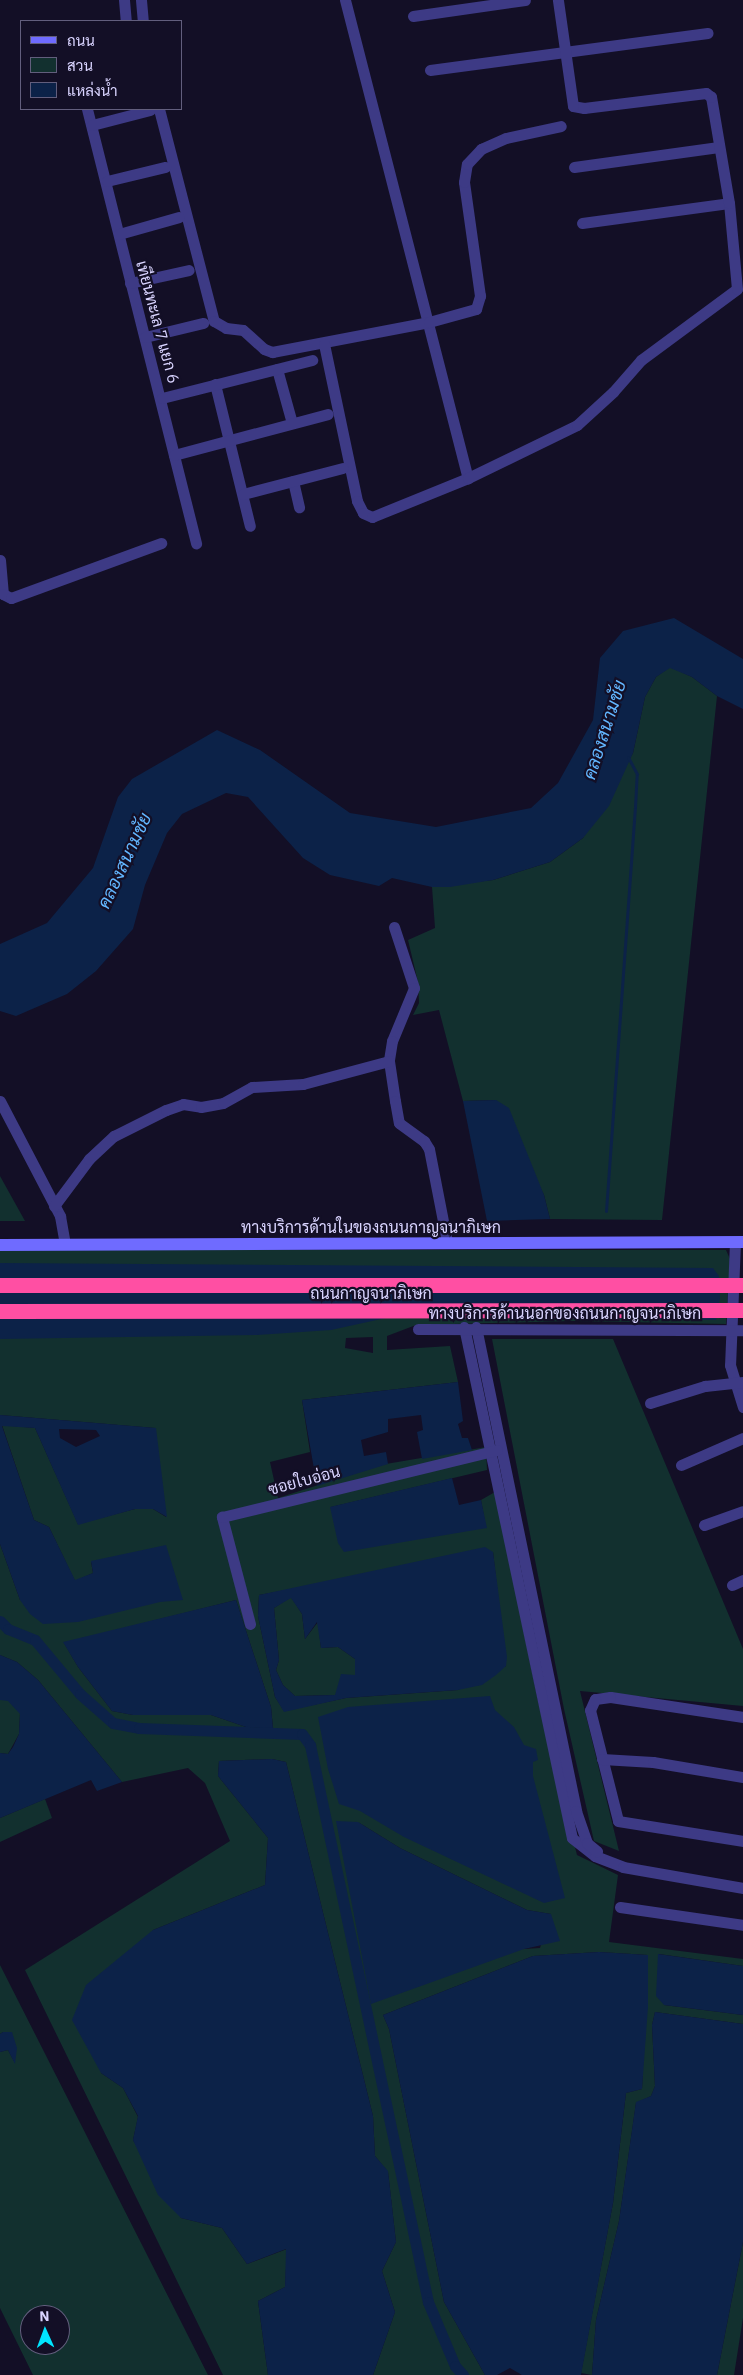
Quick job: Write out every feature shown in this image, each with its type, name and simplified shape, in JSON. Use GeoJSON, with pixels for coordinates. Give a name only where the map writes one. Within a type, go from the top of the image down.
{"type":"FeatureCollection","features":[{"type":"Feature","properties":{"kind":"highway","name":"ถนนกาญจนาภิเษก"},"geometry":{"type":"LineString","coordinates":[[0,1285],[743,1285]]}},
{"type":"Feature","properties":{"kind":"highway","name":"ถนนกาญจนาภิเษก"},"geometry":{"type":"LineString","coordinates":[[0,1311],[743,1310]]}},
{"type":"Feature","properties":{"kind":"main road","name":"ทางบริการด้านในของถนนกาญจนาภิเษก"},"geometry":{"type":"LineString","coordinates":[[0,1245],[739,1242]]}},
{"type":"Feature","properties":{"kind":"street"},"geometry":{"type":"LineString","coordinates":[[124,0],[126,20]]}},
{"type":"Feature","properties":{"kind":"street"},"geometry":{"type":"LineString","coordinates":[[141,0],[143,20]]}},
{"type":"Feature","properties":{"kind":"street"},"geometry":{"type":"LineString","coordinates":[[345,0],[468,478]]}},
{"type":"Feature","properties":{"kind":"street"},"geometry":{"type":"LineString","coordinates":[[413,16],[525,0]]}},
{"type":"Feature","properties":{"kind":"street"},"geometry":{"type":"LineString","coordinates":[[324,344],[357,501],[363,513],[372,517],[396,510],[468,478],[577,425],[613,392],[641,360],[736,290],[738,285],[729,203],[708,93],[584,108],[574,106],[564,52],[558,0]]}},
{"type":"Feature","properties":{"kind":"street"},"geometry":{"type":"LineString","coordinates":[[430,70],[708,33]]}},
{"type":"Feature","properties":{"kind":"street","name":"เทียนทะเล 7 แยก 6"},"geometry":{"type":"LineString","coordinates":[[87,110],[107,182],[130,283],[162,398],[196,544]]}},
{"type":"Feature","properties":{"kind":"street"},"geometry":{"type":"LineString","coordinates":[[92,125],[150,110]]}},
{"type":"Feature","properties":{"kind":"street"},"geometry":{"type":"LineString","coordinates":[[154,110],[214,321],[226,328],[243,330],[267,351],[324,344],[429,322],[476,308],[479,304],[464,182],[470,158],[481,149],[506,138],[562,126]]}},
{"type":"Feature","properties":{"kind":"street"},"geometry":{"type":"LineString","coordinates":[[574,167],[719,147]]}},
{"type":"Feature","properties":{"kind":"street"},"geometry":{"type":"LineString","coordinates":[[107,182],[165,167]]}},
{"type":"Feature","properties":{"kind":"street"},"geometry":{"type":"LineString","coordinates":[[582,223],[729,203]]}},
{"type":"Feature","properties":{"kind":"street"},"geometry":{"type":"LineString","coordinates":[[119,234],[179,217]]}},
{"type":"Feature","properties":{"kind":"street"},"geometry":{"type":"LineString","coordinates":[[130,283],[189,270]]}},
{"type":"Feature","properties":{"kind":"street"},"geometry":{"type":"LineString","coordinates":[[145,337],[204,323]]}},
{"type":"Feature","properties":{"kind":"street"},"geometry":{"type":"LineString","coordinates":[[162,398],[312,360]]}},
{"type":"Feature","properties":{"kind":"street"},"geometry":{"type":"LineString","coordinates":[[277,369],[292,423]]}},
{"type":"Feature","properties":{"kind":"street"},"geometry":{"type":"LineString","coordinates":[[215,384],[250,526]]}},
{"type":"Feature","properties":{"kind":"street"},"geometry":{"type":"LineString","coordinates":[[174,455],[328,414]]}},
{"type":"Feature","properties":{"kind":"street"},"geometry":{"type":"LineString","coordinates":[[243,494],[343,468]]}},
{"type":"Feature","properties":{"kind":"street"},"geometry":{"type":"LineString","coordinates":[[293,481],[300,508]]}},
{"type":"Feature","properties":{"kind":"street"},"geometry":{"type":"LineString","coordinates":[[0,560],[3,594],[11,598],[161,543]]}},
{"type":"Feature","properties":{"kind":"street"},"geometry":{"type":"LineString","coordinates":[[394,927],[414,988],[413,997],[396,1023],[389,1061],[400,1123],[424,1141],[431,1156],[447,1242]]}},
{"type":"Feature","properties":{"kind":"street"},"geometry":{"type":"LineString","coordinates":[[54,1206],[89,1159],[114,1136],[166,1110],[183,1104],[201,1107],[223,1103],[252,1087],[303,1084],[389,1061]]}},
{"type":"Feature","properties":{"kind":"street"},"geometry":{"type":"LineString","coordinates":[[0,1101],[62,1221],[65,1244]]}},
{"type":"Feature","properties":{"kind":"street"},"geometry":{"type":"LineString","coordinates":[[739,1242],[738,1330],[730,1365],[738,1382],[743,1407]]}},
{"type":"Feature","properties":{"kind":"street"},"geometry":{"type":"LineString","coordinates":[[464,1327],[497,1450]]}},
{"type":"Feature","properties":{"kind":"street"},"geometry":{"type":"LineString","coordinates":[[476,1327],[497,1450],[525,1588],[569,1827],[576,1843],[595,1856],[623,1866],[743,1888]]}},
{"type":"Feature","properties":{"kind":"street","name":"ทางบริการด้านนอกของถนนกาญจนาภิเษก"},"geometry":{"type":"LineString","coordinates":[[418,1329],[476,1327],[738,1330]]}},
{"type":"Feature","properties":{"kind":"street"},"geometry":{"type":"LineString","coordinates":[[650,1403],[705,1386],[738,1382]]}},
{"type":"Feature","properties":{"kind":"street"},"geometry":{"type":"LineString","coordinates":[[682,1466],[743,1438]]}},
{"type":"Feature","properties":{"kind":"street","name":"ซอยใบอ่อน"},"geometry":{"type":"LineString","coordinates":[[250,1624],[222,1517],[497,1450]]}},
{"type":"Feature","properties":{"kind":"street"},"geometry":{"type":"LineString","coordinates":[[704,1525],[743,1510]]}},
{"type":"Feature","properties":{"kind":"street"},"geometry":{"type":"LineString","coordinates":[[525,1588],[576,1811],[589,1846],[638,1864],[743,1882]]}},
{"type":"Feature","properties":{"kind":"street"},"geometry":{"type":"LineString","coordinates":[[743,1717],[600,1696],[591,1704],[590,1710],[618,1821],[743,1841]]}},
{"type":"Feature","properties":{"kind":"street"},"geometry":{"type":"LineString","coordinates":[[602,1759],[653,1762],[743,1777]]}},
{"type":"Feature","properties":{"kind":"street"},"geometry":{"type":"LineString","coordinates":[[620,1908],[743,1925]]}},
{"type":"Feature","properties":{"kind":"green space"},"geometry":{"type":"Polygon","coordinates":[[[670,667],[692,677],[717,696],[662,1220],[550,1219],[544,1195],[496,1100],[463,1101],[439,1010],[413,1015],[419,1003],[418,982],[408,940],[435,928],[432,887],[493,880],[550,862],[583,838],[633,753],[645,697],[656,677],[670,667]]]}},
{"type":"Feature","properties":{"kind":"green space"},"geometry":{"type":"Polygon","coordinates":[[[0,1176],[25,1221],[0,1221],[0,1176]]]}},
{"type":"Feature","properties":{"kind":"green space"},"geometry":{"type":"Polygon","coordinates":[[[0,1250],[726,1250],[730,1259],[726,1324],[572,1321],[416,1325],[387,1336],[387,1350],[450,1346],[458,1382],[302,1400],[310,1452],[270,1462],[278,1498],[380,1465],[486,1447],[487,1470],[331,1507],[486,1528],[481,1500],[495,1492],[538,1701],[577,1855],[618,1875],[609,1942],[743,1959],[743,1966],[659,1954],[664,2005],[743,2015],[743,2024],[655,2012],[652,2025],[655,2086],[651,2096],[636,2103],[619,2221],[596,2320],[592,2375],[581,2373],[613,2203],[626,2093],[642,2089],[648,1955],[599,1952],[533,1956],[383,2015],[389,2029],[444,2302],[485,2375],[373,2375],[395,2312],[382,2271],[396,2242],[388,2172],[375,2156],[373,2116],[286,1762],[272,1759],[219,1761],[218,1776],[268,1838],[265,1885],[153,1930],[101,2073],[123,2088],[138,2117],[133,2140],[181,2218],[222,2228],[247,2264],[287,2249],[285,2287],[258,2301],[268,2375],[223,2375],[25,1970],[230,1841],[205,1783],[188,1768],[122,1782],[38,1680],[17,1662],[0,1655],[0,1544],[20,1600],[183,1600],[91,1562],[93,1573],[75,1581],[49,1527],[34,1520],[2,1425],[35,1428],[78,1524],[135,1509],[153,1509],[166,1517],[155,1428],[0,1415],[0,1250]],[[373,1337],[346,1338],[345,1348],[373,1353],[373,1337]],[[493,1552],[259,1595],[258,1616],[275,1697],[284,1711],[346,1698],[458,1690],[506,1666],[493,1552]],[[236,1600],[64,1643],[78,1667],[112,1711],[133,1715],[211,1715],[246,1727],[273,1728],[271,1707],[236,1600]],[[358,1822],[524,1949],[540,1948],[551,1914],[527,1910],[400,1848],[358,1822]]]}},
{"type":"Feature","properties":{"kind":"green space"},"geometry":{"type":"Polygon","coordinates":[[[492,1339],[613,1339],[743,1649],[743,1706],[580,1691],[619,1851],[594,1841],[564,1709],[492,1339]]]}},
{"type":"Feature","properties":{"kind":"green space"},"geometry":{"type":"Polygon","coordinates":[[[291,1597],[302,1614],[305,1639],[318,1622],[321,1648],[338,1647],[355,1659],[355,1675],[335,1695],[295,1696],[283,1685],[276,1670],[279,1660],[274,1608],[291,1597]]]}},
{"type":"Feature","properties":{"kind":"green space"},"geometry":{"type":"Polygon","coordinates":[[[0,1700],[8,1700],[20,1713],[19,1734],[8,1754],[0,1753],[0,1700]]]}},
{"type":"Feature","properties":{"kind":"green space"},"geometry":{"type":"Polygon","coordinates":[[[45,1799],[52,1818],[0,1842],[0,1818],[45,1799]]]}},
{"type":"Feature","properties":{"kind":"green space"},"geometry":{"type":"Polygon","coordinates":[[[0,1965],[208,2375],[33,2375],[23,2355],[70,2355],[70,2305],[20,2305],[20,2349],[0,2308],[0,2052],[8,2050],[15,2063],[3,2032],[0,2034],[0,1965]]]}},
{"type":"Feature","properties":{"kind":"green space"},"geometry":{"type":"Polygon","coordinates":[[[743,2242],[743,2318],[734,2375],[717,2375],[743,2242]]]}},
{"type":"Feature","properties":{"kind":"water","name":"คลองสนามชัย"},"geometry":{"type":"Polygon","coordinates":[[[674,618],[743,659],[743,709],[717,696],[692,677],[670,668],[656,677],[645,697],[633,753],[609,806],[583,838],[550,862],[493,880],[450,887],[432,887],[392,878],[379,886],[330,875],[303,858],[248,797],[226,793],[182,814],[167,833],[145,885],[133,929],[96,971],[67,994],[16,1016],[0,1011],[0,944],[47,923],[93,868],[118,797],[132,779],[217,730],[260,750],[350,813],[436,827],[531,808],[558,783],[593,720],[600,658],[623,631],[674,618]]]}},
{"type":"Feature","properties":{"kind":"water"},"geometry":{"type":"Polygon","coordinates":[[[496,1100],[509,1108],[544,1195],[550,1219],[487,1221],[463,1101],[496,1100]]]}},
{"type":"Feature","properties":{"kind":"water"},"geometry":{"type":"Polygon","coordinates":[[[0,1263],[713,1268],[719,1276],[720,1298],[716,1320],[395,1316],[331,1330],[257,1335],[0,1339],[0,1263]]]}},
{"type":"Feature","properties":{"kind":"water"},"geometry":{"type":"Polygon","coordinates":[[[458,1382],[463,1421],[458,1424],[462,1438],[468,1438],[472,1450],[422,1459],[417,1432],[423,1430],[421,1415],[388,1419],[388,1432],[361,1440],[364,1456],[386,1452],[388,1464],[317,1486],[302,1400],[458,1382]]]}},
{"type":"Feature","properties":{"kind":"water"},"geometry":{"type":"Polygon","coordinates":[[[0,1415],[156,1428],[167,1517],[153,1509],[135,1509],[78,1525],[35,1428],[2,1426],[34,1520],[49,1527],[75,1580],[93,1573],[91,1561],[166,1545],[183,1600],[160,1602],[78,1622],[43,1624],[30,1614],[20,1600],[0,1544],[0,1415]],[[59,1429],[60,1438],[76,1447],[100,1436],[96,1430],[59,1429]]]}},
{"type":"Feature","properties":{"kind":"water"},"geometry":{"type":"Polygon","coordinates":[[[452,1478],[459,1505],[481,1500],[487,1528],[344,1552],[338,1543],[330,1507],[452,1478]]]}},
{"type":"Feature","properties":{"kind":"water"},"geometry":{"type":"Polygon","coordinates":[[[485,1547],[493,1552],[507,1657],[506,1666],[482,1685],[458,1690],[346,1698],[284,1712],[275,1697],[258,1616],[259,1595],[485,1547]],[[291,1598],[274,1608],[279,1660],[276,1670],[283,1685],[295,1696],[335,1695],[341,1674],[355,1675],[355,1659],[338,1647],[321,1648],[317,1622],[305,1639],[302,1614],[291,1598]]]}},
{"type":"Feature","properties":{"kind":"water"},"geometry":{"type":"Polygon","coordinates":[[[236,1600],[271,1707],[273,1729],[246,1727],[211,1715],[133,1715],[112,1711],[78,1667],[63,1642],[236,1600]]]}},
{"type":"Feature","properties":{"kind":"water"},"geometry":{"type":"Polygon","coordinates":[[[0,1655],[17,1662],[38,1680],[122,1782],[97,1791],[91,1780],[0,1818],[0,1753],[8,1754],[13,1747],[19,1734],[20,1714],[8,1701],[0,1700],[0,1655]]]}},
{"type":"Feature","properties":{"kind":"water"},"geometry":{"type":"Polygon","coordinates":[[[490,1696],[495,1710],[514,1727],[524,1745],[536,1749],[538,1760],[533,1762],[533,1776],[565,1898],[544,1903],[404,1837],[360,1811],[339,1804],[328,1769],[318,1717],[348,1707],[490,1696]]]}},
{"type":"Feature","properties":{"kind":"water"},"geometry":{"type":"Polygon","coordinates":[[[272,1759],[286,1762],[373,2116],[375,2156],[388,2171],[396,2242],[382,2271],[395,2312],[373,2375],[268,2375],[258,2301],[285,2287],[286,2249],[247,2264],[222,2228],[181,2218],[158,2195],[133,2140],[138,2116],[123,2088],[101,2073],[72,2020],[86,1985],[153,1930],[265,1885],[268,1838],[218,1776],[219,1761],[272,1759]]]}},
{"type":"Feature","properties":{"kind":"water"},"geometry":{"type":"Polygon","coordinates":[[[336,1821],[358,1822],[400,1848],[527,1910],[551,1914],[560,1941],[524,1949],[371,2004],[336,1821]]]}},
{"type":"Feature","properties":{"kind":"water"},"geometry":{"type":"Polygon","coordinates":[[[599,1952],[648,1955],[648,2007],[642,2089],[626,2093],[613,2203],[581,2375],[522,2375],[510,2368],[497,2375],[485,2375],[444,2302],[389,2029],[383,2015],[533,1956],[599,1952]]]}},
{"type":"Feature","properties":{"kind":"water"},"geometry":{"type":"Polygon","coordinates":[[[658,1954],[743,1966],[743,2015],[664,2005],[656,1996],[658,1954]]]}},
{"type":"Feature","properties":{"kind":"water"},"geometry":{"type":"Polygon","coordinates":[[[655,2012],[743,2024],[743,2242],[717,2375],[592,2375],[596,2320],[619,2221],[636,2102],[651,2096],[655,2086],[652,2025],[655,2012]]]}},
{"type":"Feature","properties":{"kind":"water"},"geometry":{"type":"Polygon","coordinates":[[[12,2032],[17,2048],[15,2064],[8,2050],[0,2052],[0,2034],[12,2032]]]}},
{"type":"Feature","properties":{"kind":"waterway"},"geometry":{"type":"LineString","coordinates":[[606,1211],[637,774],[628,757]]}},
{"type":"Feature","properties":{"kind":"waterway"},"geometry":{"type":"LineString","coordinates":[[0,1621],[8,1629],[35,1640],[80,1694],[113,1723],[139,1728],[302,1734],[310,1745],[428,2302],[455,2366],[463,2375]]}}]}
